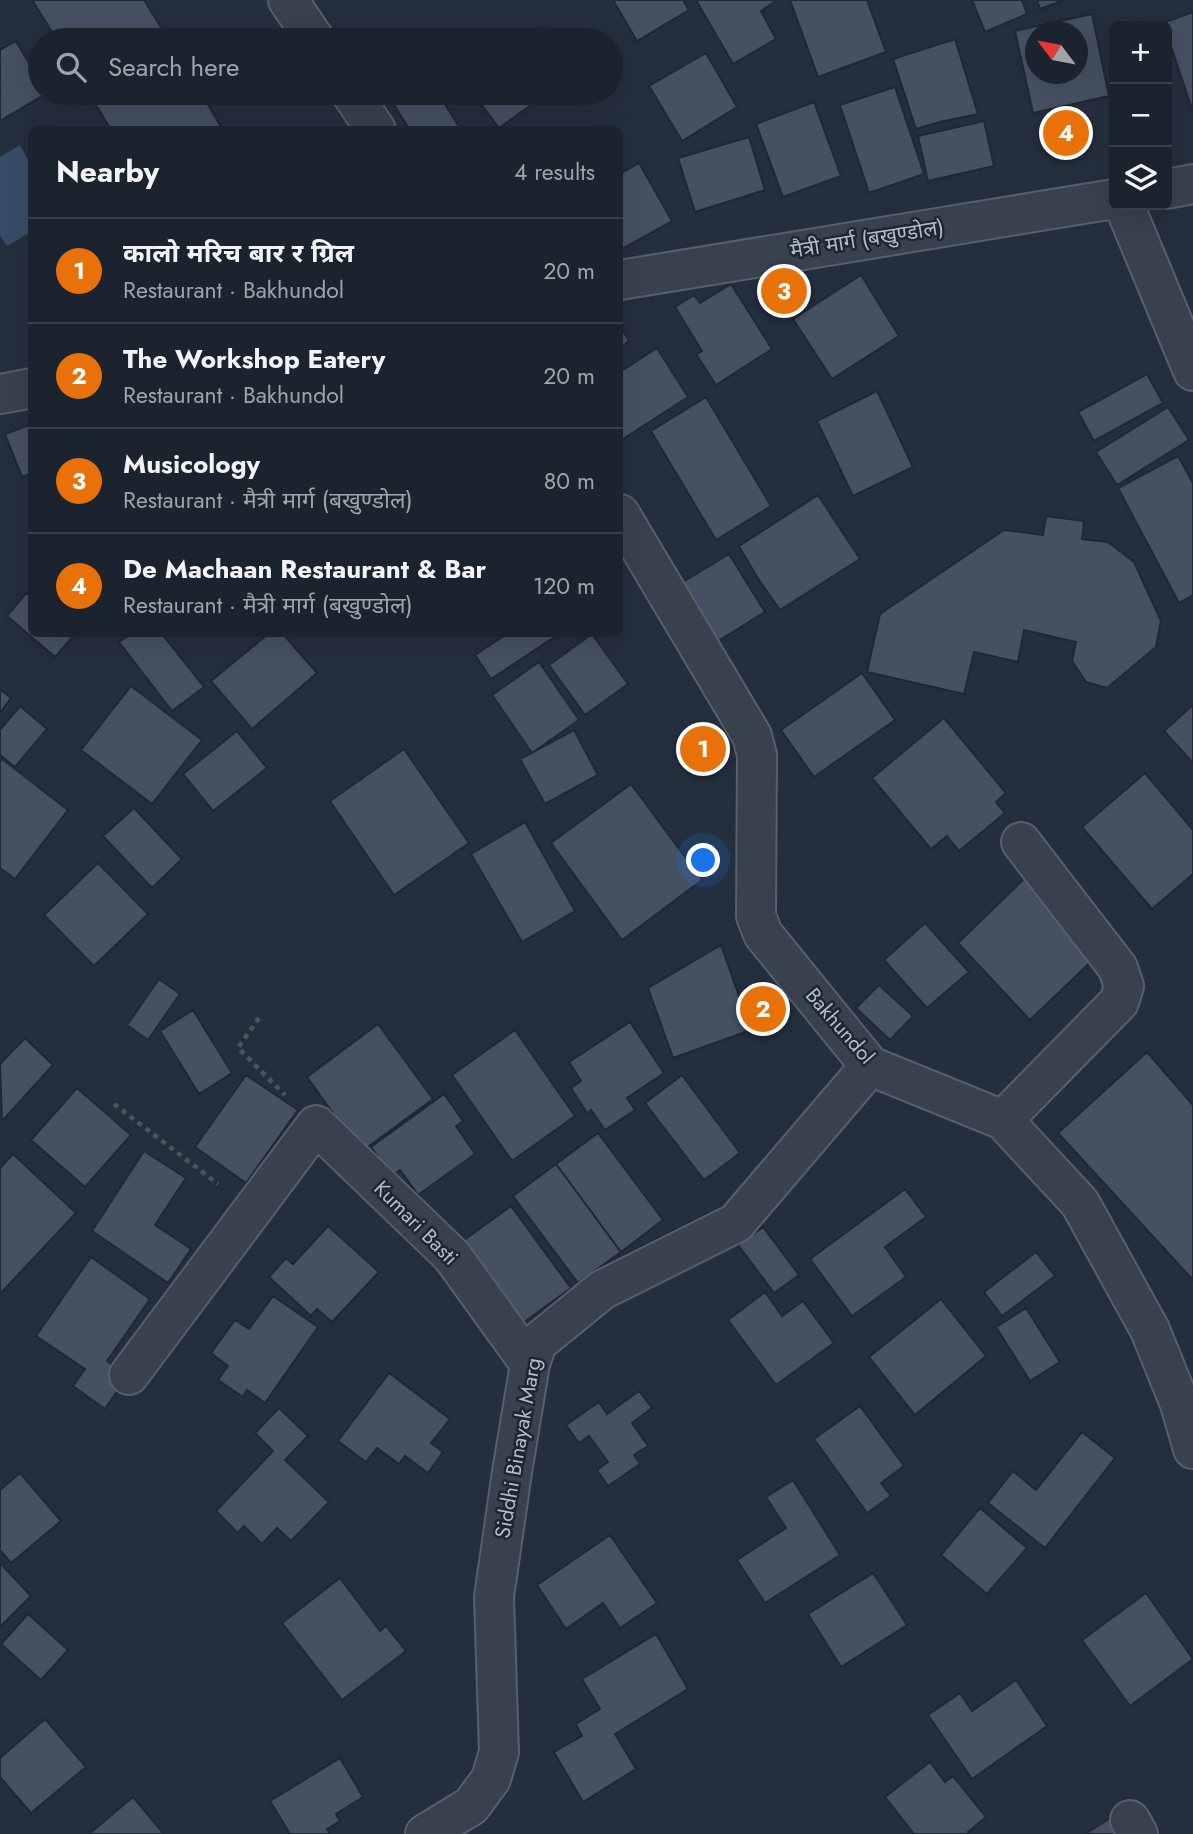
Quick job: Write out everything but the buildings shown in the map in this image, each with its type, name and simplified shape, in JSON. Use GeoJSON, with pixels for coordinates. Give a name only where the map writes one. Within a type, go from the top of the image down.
{"type":"FeatureCollection","features":[{"type":"Feature","properties":{"kind":"street"},"geometry":{"type":"LineString","coordinates":[[288,0],[307,28]]}},
{"type":"Feature","properties":{"kind":"street"},"geometry":{"type":"LineString","coordinates":[[359,105],[373,126]]}},
{"type":"Feature","properties":{"kind":"street"},"geometry":{"type":"LineString","coordinates":[[1172,188],[1193,184]]}},
{"type":"Feature","properties":{"kind":"street","name":"मैत्री मार्ग (बखुण्डोल)"},"geometry":{"type":"LineString","coordinates":[[623,281],[1109,200]]}},
{"type":"Feature","properties":{"kind":"street"},"geometry":{"type":"LineString","coordinates":[[1126,210],[1193,371]]}},
{"type":"Feature","properties":{"kind":"street"},"geometry":{"type":"LineString","coordinates":[[0,394],[28,389]]}},
{"type":"Feature","properties":{"kind":"street","name":"Bakhundol"},"geometry":{"type":"LineString","coordinates":[[623,519],[751,736],[757,755],[756,916],[764,934],[870,1066],[1003,1121],[1080,1203],[1150,1330],[1180,1404],[1193,1449]]}},
{"type":"Feature","properties":{"kind":"street"},"geometry":{"type":"LineString","coordinates":[[1003,1121],[1119,1002],[1124,986],[1118,968],[1021,842]]}},
{"type":"Feature","properties":{"kind":"street","name":"Siddhi Binayak Marg"},"geometry":{"type":"LineString","coordinates":[[425,1834],[471,1805],[491,1779],[499,1752],[494,1597],[530,1364],[537,1343],[602,1290],[736,1223],[870,1066]]}},
{"type":"Feature","properties":{"kind":"street"},"geometry":{"type":"LineString","coordinates":[[129,1375],[316,1125]]}},
{"type":"Feature","properties":{"kind":"street","name":"Kumari Basti"},"geometry":{"type":"LineString","coordinates":[[316,1125],[452,1256],[530,1364]]}},
{"type":"Feature","properties":{"kind":"path"},"geometry":{"type":"LineString","coordinates":[[259,1018],[238,1048],[316,1125]]}},
{"type":"Feature","properties":{"kind":"path"},"geometry":{"type":"LineString","coordinates":[[114,1104],[252,1210]]}},
{"type":"Feature","properties":{"kind":"water"},"geometry":{"type":"Polygon","coordinates":[[[20,145],[28,160],[28,234],[7,246],[0,235],[0,157],[20,145]]]}},
{"type":"Feature","properties":{"kind":"place","name":"De Machaan Restaurant & Bar"},"geometry":{"type":"Point","coordinates":[1066,133]}},
{"type":"Feature","properties":{"kind":"place","name":"Musicology"},"geometry":{"type":"Point","coordinates":[784,291]}},
{"type":"Feature","properties":{"kind":"place","name":"कालो मरिच बार र ग्रिल"},"geometry":{"type":"Point","coordinates":[703,749]}},
{"type":"Feature","properties":{"kind":"place","name":"The Workshop Eatery"},"geometry":{"type":"Point","coordinates":[763,1009]}}]}
